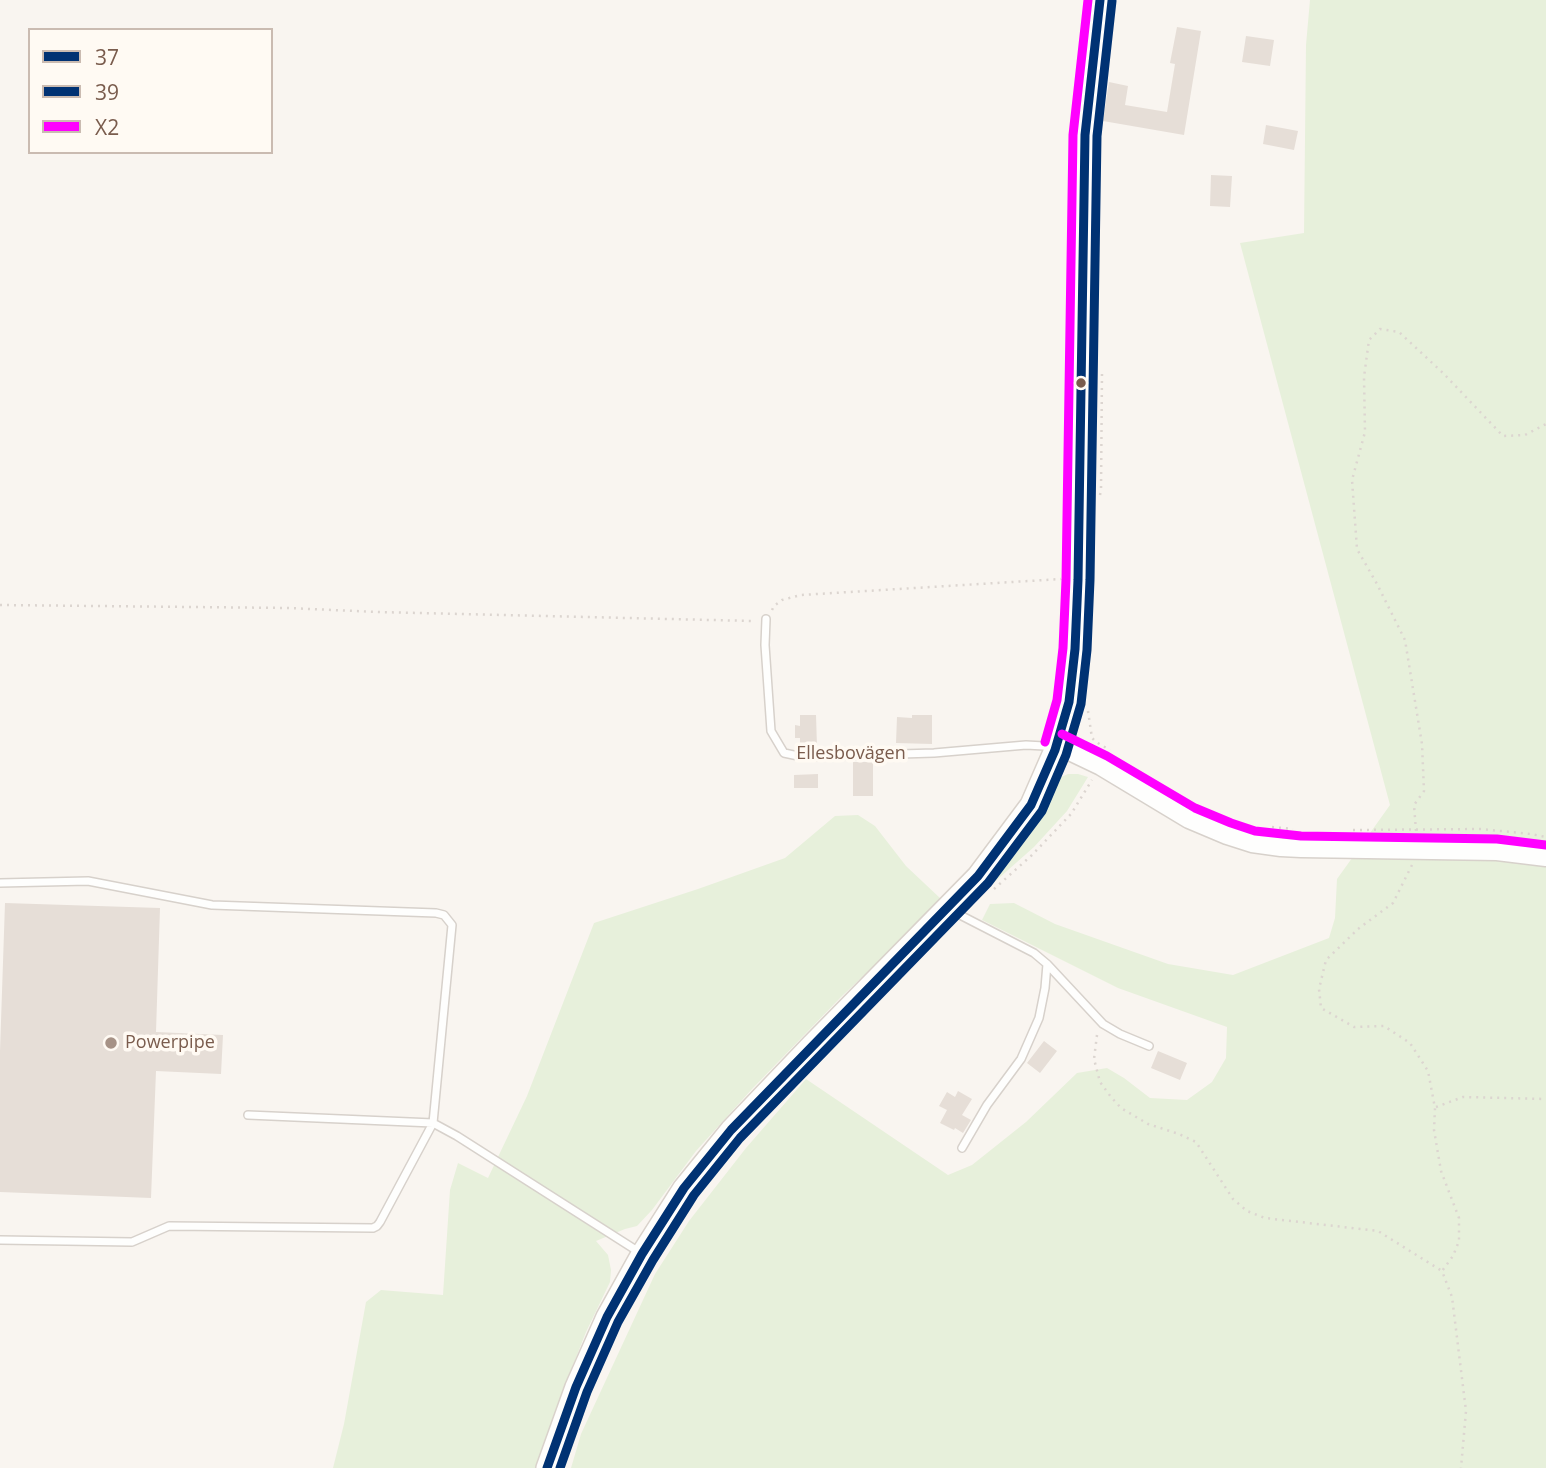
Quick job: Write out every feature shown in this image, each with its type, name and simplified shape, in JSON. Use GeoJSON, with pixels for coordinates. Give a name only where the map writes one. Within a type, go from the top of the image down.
{"type":"FeatureCollection","features":[{"type":"Feature","properties":{"kind":"main road"},"geometry":{"type":"LineString","coordinates":[[547,1468],[576,1387],[607,1317],[642,1254],[684,1188],[731,1130],[978,876],[1031,805],[1056,747],[1069,702],[1075,649],[1084,135],[1100,0]]}},
{"type":"Feature","properties":{"kind":"street"},"geometry":{"type":"LineString","coordinates":[[1056,747],[1101,766],[1189,819],[1240,840],[1281,848],[1497,851],[1546,857]]}},
{"type":"Feature","properties":{"kind":"lane","name":"Ellesbovägen"},"geometry":{"type":"LineString","coordinates":[[766,619],[765,645],[771,731],[785,753],[803,757],[1026,745],[1056,747]]}},
{"type":"Feature","properties":{"kind":"lane"},"geometry":{"type":"LineString","coordinates":[[0,883],[88,881],[212,905],[436,913],[444,915],[452,925],[433,1123],[380,1222],[373,1228],[169,1226],[132,1242],[0,1240]]}},
{"type":"Feature","properties":{"kind":"lane"},"geometry":{"type":"LineString","coordinates":[[949,907],[1034,953],[1101,1022],[1120,1034],[1149,1046]]}},
{"type":"Feature","properties":{"kind":"lane"},"geometry":{"type":"LineString","coordinates":[[961,1148],[987,1105],[1021,1059],[1040,1018],[1047,964]]}},
{"type":"Feature","properties":{"kind":"lane"},"geometry":{"type":"LineString","coordinates":[[248,1115],[433,1123],[642,1254]]}},
{"type":"Feature","properties":{"kind":"path"},"geometry":{"type":"LineString","coordinates":[[1416,831],[1414,805],[1424,791],[1422,744],[1405,640],[1357,549],[1352,480],[1365,432],[1364,377],[1369,340],[1380,329],[1399,332],[1444,374],[1503,436],[1525,435],[1546,424]]}},
{"type":"Feature","properties":{"kind":"path"},"geometry":{"type":"LineString","coordinates":[[1098,501],[1101,490],[1100,364]]}},
{"type":"Feature","properties":{"kind":"path"},"geometry":{"type":"LineString","coordinates":[[0,604],[288,608],[726,621],[766,619],[778,603],[801,595],[1053,579],[1078,580]]}},
{"type":"Feature","properties":{"kind":"path"},"geometry":{"type":"LineString","coordinates":[[990,893],[1032,855],[1071,814],[1111,750],[1092,738],[1087,702]]}},
{"type":"Feature","properties":{"kind":"path"},"geometry":{"type":"LineString","coordinates":[[1264,826],[1296,829]]}},
{"type":"Feature","properties":{"kind":"path"},"geometry":{"type":"LineString","coordinates":[[1353,830],[1481,829],[1546,837]]}},
{"type":"Feature","properties":{"kind":"path"},"geometry":{"type":"LineString","coordinates":[[1416,849],[1415,861],[1393,903],[1358,929],[1326,960],[1319,989],[1321,1008],[1354,1027],[1384,1026],[1410,1043],[1428,1072],[1436,1108],[1434,1130],[1441,1171],[1459,1218],[1460,1241],[1442,1271]]}},
{"type":"Feature","properties":{"kind":"path"},"geometry":{"type":"LineString","coordinates":[[1101,1022],[1094,1059],[1100,1082],[1111,1097],[1121,1108],[1148,1124],[1196,1142],[1233,1199],[1247,1211],[1265,1217],[1378,1231],[1442,1271],[1452,1297],[1466,1411],[1461,1468]]}},
{"type":"Feature","properties":{"kind":"path"},"geometry":{"type":"LineString","coordinates":[[1436,1108],[1463,1097],[1546,1099]]}},
{"type":"Feature","properties":{"kind":"green space"},"geometry":{"type":"Polygon","coordinates":[[[1310,0],[1546,0],[1546,1468],[571,1468],[581,1434],[655,1274],[689,1221],[746,1148],[806,1079],[948,1175],[972,1165],[1026,1122],[1077,1073],[1107,1068],[1150,1098],[1187,1100],[1212,1082],[1226,1058],[1227,1027],[1118,988],[982,920],[990,904],[1014,903],[1055,924],[1168,964],[1233,975],[1329,938],[1335,918],[1337,879],[1365,840],[1277,837],[1252,833],[1201,816],[1116,762],[1118,759],[1212,814],[1256,828],[1289,832],[1370,833],[1390,805],[1240,243],[1304,233],[1306,45],[1310,0]]]}},
{"type":"Feature","properties":{"kind":"green space"},"geometry":{"type":"Polygon","coordinates":[[[1068,774],[1088,777],[1067,811],[1034,847],[990,886],[976,892],[1024,832],[1051,785],[1068,774]]]}},
{"type":"Feature","properties":{"kind":"green space"},"geometry":{"type":"Polygon","coordinates":[[[858,815],[875,826],[906,866],[941,899],[752,1089],[696,1151],[637,1226],[596,1241],[608,1255],[610,1282],[586,1332],[565,1386],[539,1468],[333,1468],[344,1424],[366,1302],[381,1290],[443,1295],[450,1190],[458,1163],[488,1178],[527,1096],[594,923],[785,858],[835,816],[858,815]]]}},
{"type":"Feature","properties":{"kind":"building"},"geometry":{"type":"Polygon","coordinates":[[[1177,27],[1201,31],[1184,135],[1103,121],[1109,82],[1128,86],[1125,105],[1167,112],[1175,64],[1170,63],[1177,27]]]}},
{"type":"Feature","properties":{"kind":"building"},"geometry":{"type":"Polygon","coordinates":[[[1246,36],[1274,40],[1270,66],[1242,62],[1246,36]]]}},
{"type":"Feature","properties":{"kind":"building"},"geometry":{"type":"Polygon","coordinates":[[[1266,125],[1298,131],[1294,150],[1263,144],[1266,125]]]}},
{"type":"Feature","properties":{"kind":"building"},"geometry":{"type":"Polygon","coordinates":[[[1211,175],[1232,176],[1230,207],[1210,206],[1211,175]]]}},
{"type":"Feature","properties":{"kind":"building"},"geometry":{"type":"Polygon","coordinates":[[[800,715],[816,715],[817,747],[800,747],[800,738],[795,738],[795,725],[800,726],[800,715]]]}},
{"type":"Feature","properties":{"kind":"building"},"geometry":{"type":"Polygon","coordinates":[[[912,715],[932,715],[932,744],[896,743],[897,717],[912,718],[912,715]]]}},
{"type":"Feature","properties":{"kind":"building"},"geometry":{"type":"Polygon","coordinates":[[[853,762],[873,762],[873,796],[853,796],[853,762]]]}},
{"type":"Feature","properties":{"kind":"building"},"geometry":{"type":"Polygon","coordinates":[[[818,774],[818,788],[794,788],[794,775],[818,774]]]}},
{"type":"Feature","properties":{"kind":"building","name":"Powerpipe"},"geometry":{"type":"Polygon","coordinates":[[[5,903],[160,908],[156,1032],[223,1035],[221,1074],[156,1071],[151,1198],[0,1192],[0,1051],[5,903]]]}},
{"type":"Feature","properties":{"kind":"building"},"geometry":{"type":"Polygon","coordinates":[[[1044,1041],[1057,1051],[1040,1073],[1027,1063],[1044,1041]]]}},
{"type":"Feature","properties":{"kind":"building"},"geometry":{"type":"Polygon","coordinates":[[[1158,1051],[1187,1063],[1180,1080],[1151,1068],[1158,1051]]]}},
{"type":"Feature","properties":{"kind":"building"},"geometry":{"type":"Polygon","coordinates":[[[958,1091],[972,1099],[962,1115],[971,1120],[963,1133],[940,1123],[947,1110],[939,1106],[947,1092],[955,1097],[958,1091]]]}},
{"type":"Feature","properties":{"kind":"transit line","name":"X2"},"geometry":{"type":"LineString","coordinates":[[1045,742],[1057,700],[1063,648],[1073,135],[1088,0]]}},
{"type":"Feature","properties":{"kind":"transit line","name":"37"},"geometry":{"type":"LineString","coordinates":[[547,1468],[576,1387],[607,1317],[642,1254],[684,1188],[731,1130],[978,876],[1031,805],[1055,750],[1069,702],[1075,649],[1085,135],[1100,0]]}},
{"type":"Feature","properties":{"kind":"transit line","name":"39"},"geometry":{"type":"LineString","coordinates":[[560,1468],[587,1392],[618,1322],[694,1195],[740,1138],[988,883],[1042,811],[1066,755],[1081,704],[1087,650],[1097,136],[1112,1]]}},
{"type":"Feature","properties":{"kind":"transit line","name":"X2"},"geometry":{"type":"LineString","coordinates":[[1062,734],[1107,756],[1195,808],[1255,831],[1301,836],[1497,839],[1546,845]]}},
{"type":"Feature","properties":{"kind":"place","name":"Powerpipe"},"geometry":{"type":"Point","coordinates":[111,1043]}}]}
